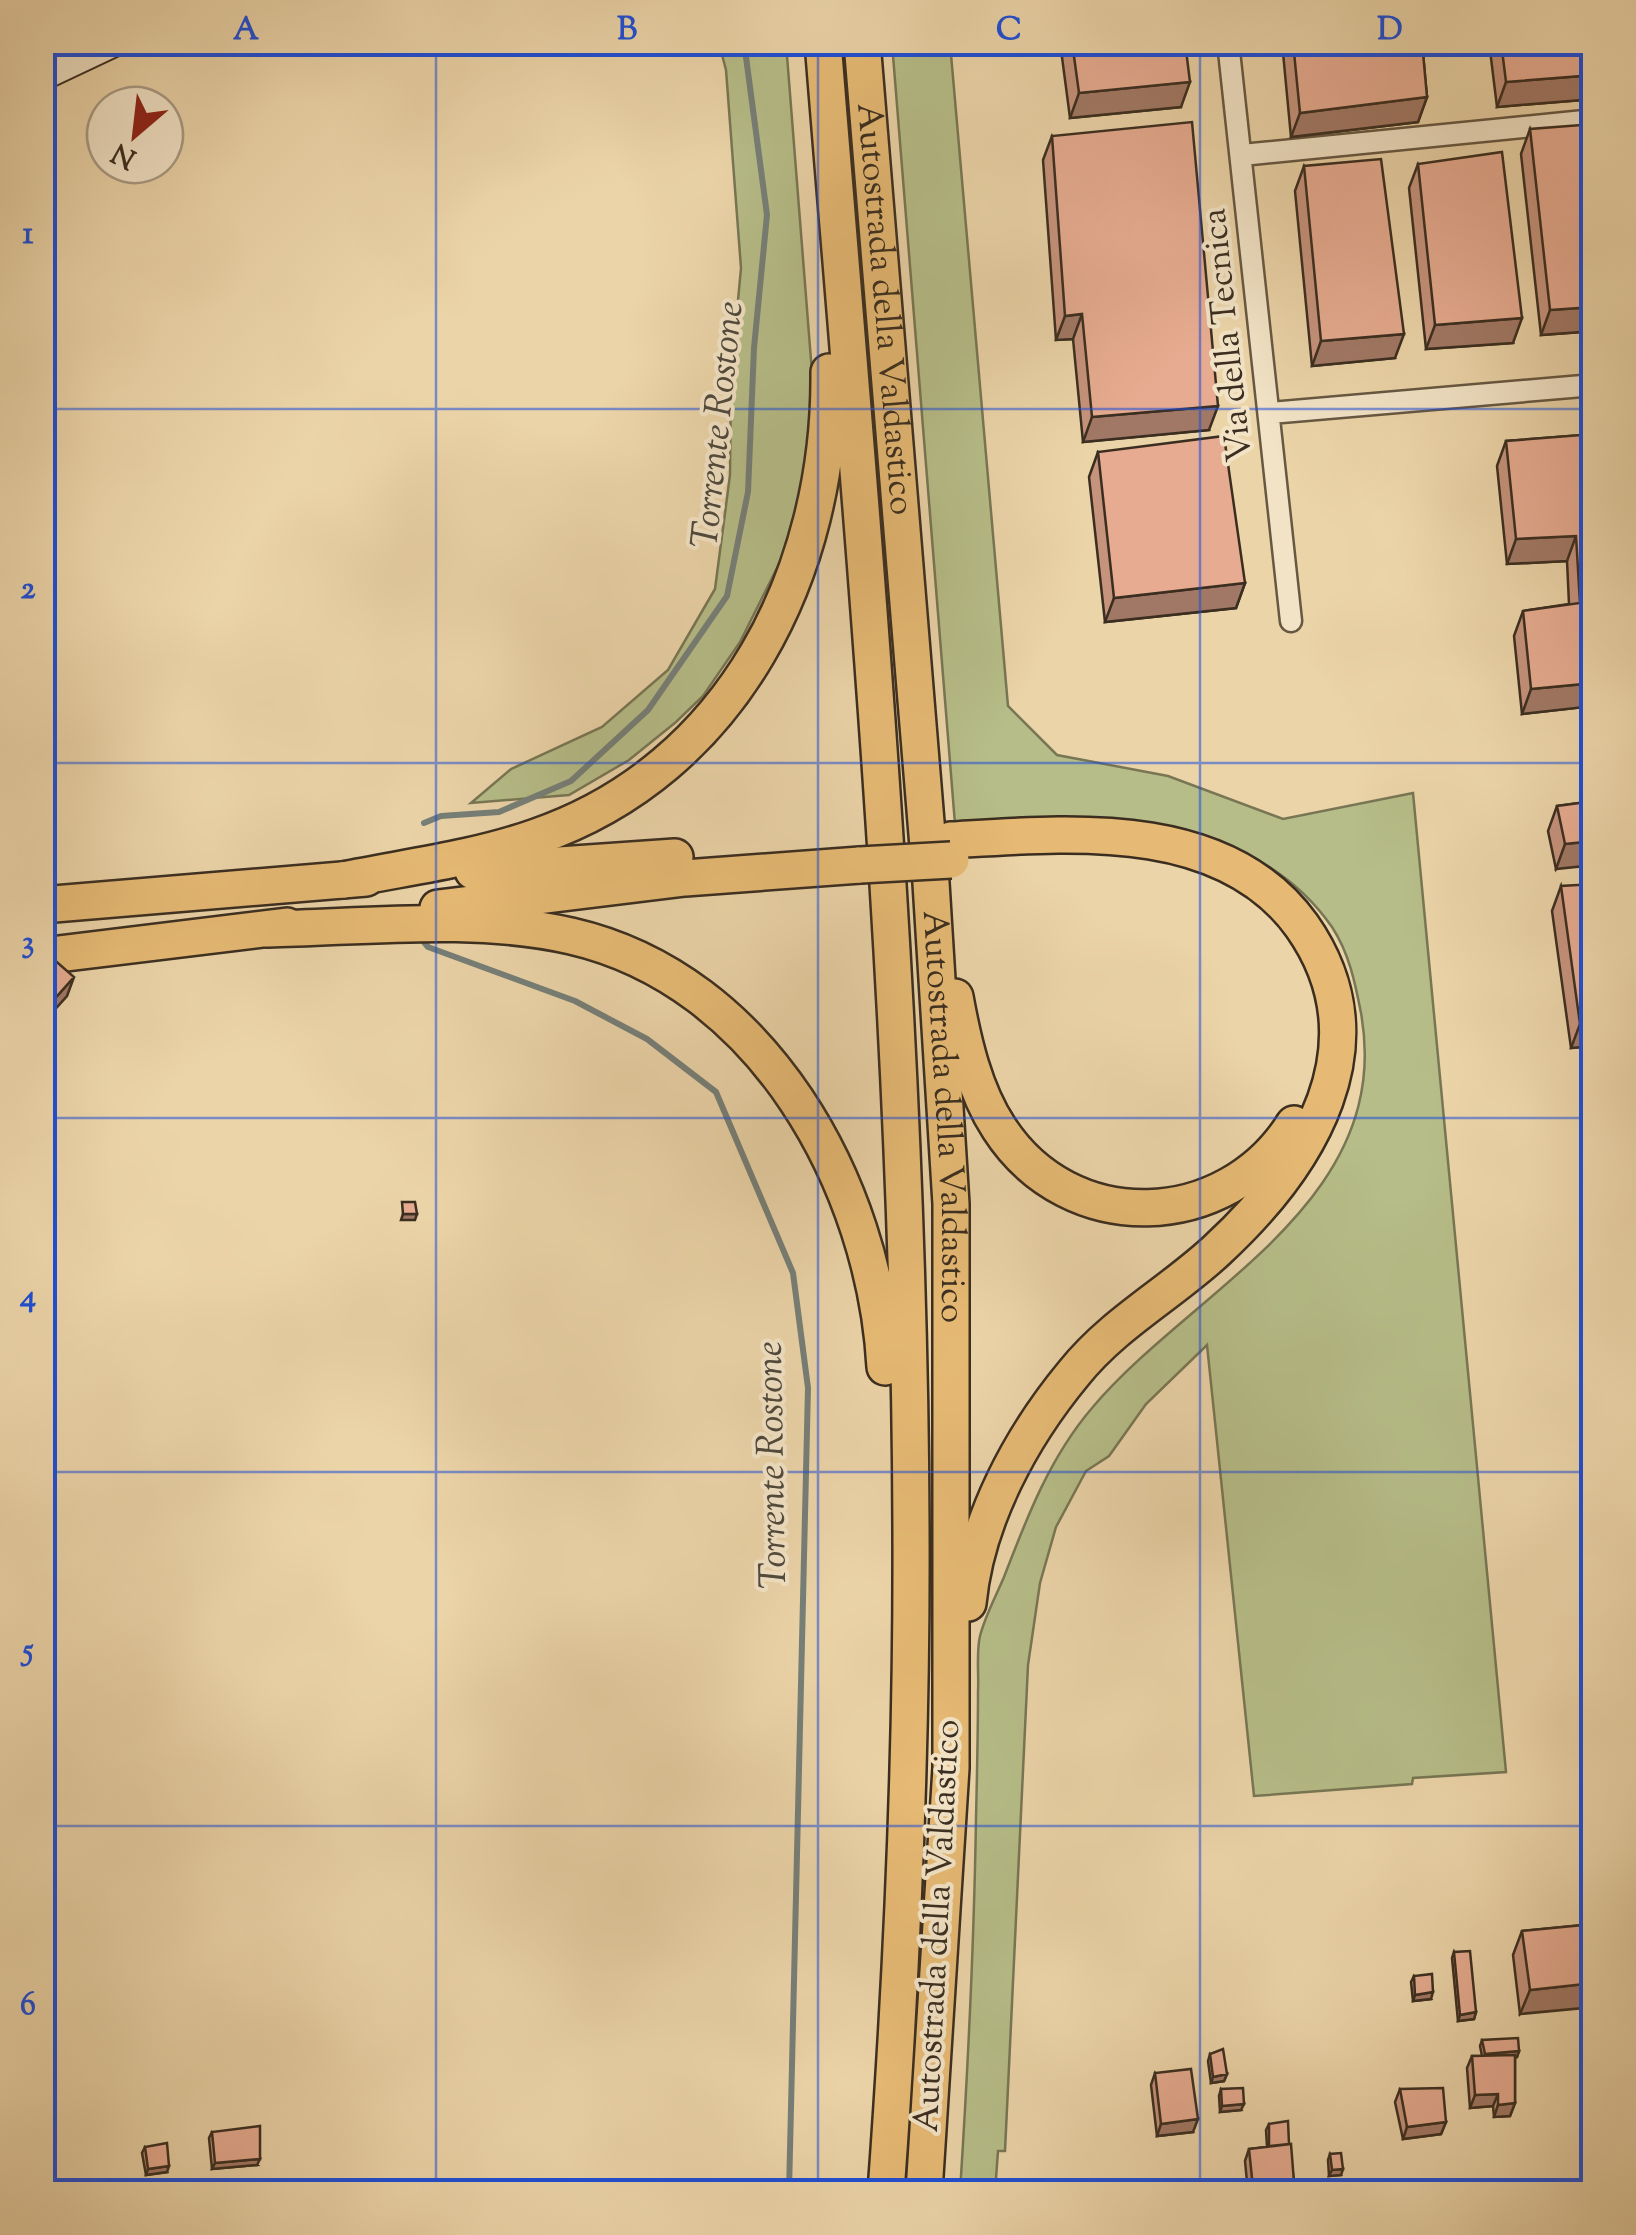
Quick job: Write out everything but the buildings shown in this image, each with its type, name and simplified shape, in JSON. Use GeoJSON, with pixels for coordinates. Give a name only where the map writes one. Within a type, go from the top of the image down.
{"type":"FeatureCollection","features":[{"type":"Feature","properties":{"kind":"highway"},"geometry":{"type":"LineString","coordinates":[[342,880],[483,853],[588,816],[634,786],[690,741],[716,712],[764,644],[796,577],[826,468],[829,346],[804,42]]}},
{"type":"Feature","properties":{"kind":"highway","name":"Autostrada della Valdastico"},"geometry":{"type":"LineString","coordinates":[[823,42],[878,736],[900,1104],[911,1530],[908,1784],[886,2192]]}},
{"type":"Feature","properties":{"kind":"highway","name":"Autostrada della Valdastico"},"geometry":{"type":"LineString","coordinates":[[862,42],[944,861],[951,1204],[951,1768],[924,2192]]}},
{"type":"Feature","properties":{"kind":"highway"},"geometry":{"type":"LineString","coordinates":[[944,861],[1118,835],[1173,845],[1221,863],[1262,885],[1293,914],[1327,973],[1339,1027],[1335,1072],[1297,1160],[1216,1251],[1137,1311],[1074,1372],[1024,1446],[998,1496],[971,1576],[951,1768]]}},
{"type":"Feature","properties":{"kind":"highway"},"geometry":{"type":"LineString","coordinates":[[42,905],[342,880],[861,855],[944,861],[1058,852],[1152,858],[1204,873],[1248,898],[1269,916],[1301,960],[1312,984],[1321,1040],[1311,1088],[1298,1117],[1266,1161],[1204,1199],[1153,1210],[1086,1200],[1030,1164],[1000,1130],[976,1076],[944,861]]}},
{"type":"Feature","properties":{"kind":"highway"},"geometry":{"type":"LineString","coordinates":[[42,956],[861,855]]}},
{"type":"Feature","properties":{"kind":"highway"},"geometry":{"type":"LineString","coordinates":[[268,929],[439,926],[572,936],[638,961],[676,982],[761,1055],[802,1104],[849,1196],[882,1308],[908,1784]]}},
{"type":"Feature","properties":{"kind":"main road"},"geometry":{"type":"LineString","coordinates":[[42,76],[114,42]]}},
{"type":"Feature","properties":{"kind":"street","name":"Via della Tecnica"},"geometry":{"type":"LineString","coordinates":[[1228,42],[1291,621]]}},
{"type":"Feature","properties":{"kind":"street"},"geometry":{"type":"LineString","coordinates":[[1242,156],[1594,120]]}},
{"type":"Feature","properties":{"kind":"street"},"geometry":{"type":"LineString","coordinates":[[1270,413],[1594,385]]}},
{"type":"Feature","properties":{"kind":"green space"},"geometry":{"type":"Polygon","coordinates":[[[719,43],[786,43],[817,436],[781,560],[740,642],[703,696],[629,760],[569,795],[471,803],[511,769],[602,727],[668,670],[715,589],[730,475],[731,375],[741,268],[726,70],[719,43]]]}},
{"type":"Feature","properties":{"kind":"green space"},"geometry":{"type":"Polygon","coordinates":[[[892,43],[950,43],[1008,706],[1057,755],[1168,776],[1283,819],[1413,793],[1506,1772],[1413,1778],[1412,1784],[1254,1796],[1207,1345],[1146,1404],[1109,1456],[1086,1471],[1056,1527],[1040,1583],[1028,1665],[1005,2151],[998,2151],[995,2192],[960,2192],[974,1913],[978,1649],[982,1629],[1041,1488],[1077,1427],[1134,1364],[1277,1237],[1317,1190],[1348,1138],[1363,1080],[1361,1013],[1347,957],[1332,927],[1297,887],[1256,859],[1210,839],[1161,828],[1109,822],[955,824],[892,43]]]}},
{"type":"Feature","properties":{"kind":"waterway","name":"Torrente Rostone"},"geometry":{"type":"LineString","coordinates":[[424,823],[441,816],[499,812],[571,781],[648,710],[727,596],[748,492],[754,348],[767,215],[744,42]]}},
{"type":"Feature","properties":{"kind":"waterway","name":"Torrente Rostone"},"geometry":{"type":"LineString","coordinates":[[419,936],[428,947],[575,1001],[647,1039],[716,1092],[793,1273],[808,1388],[789,2192]]}}]}
